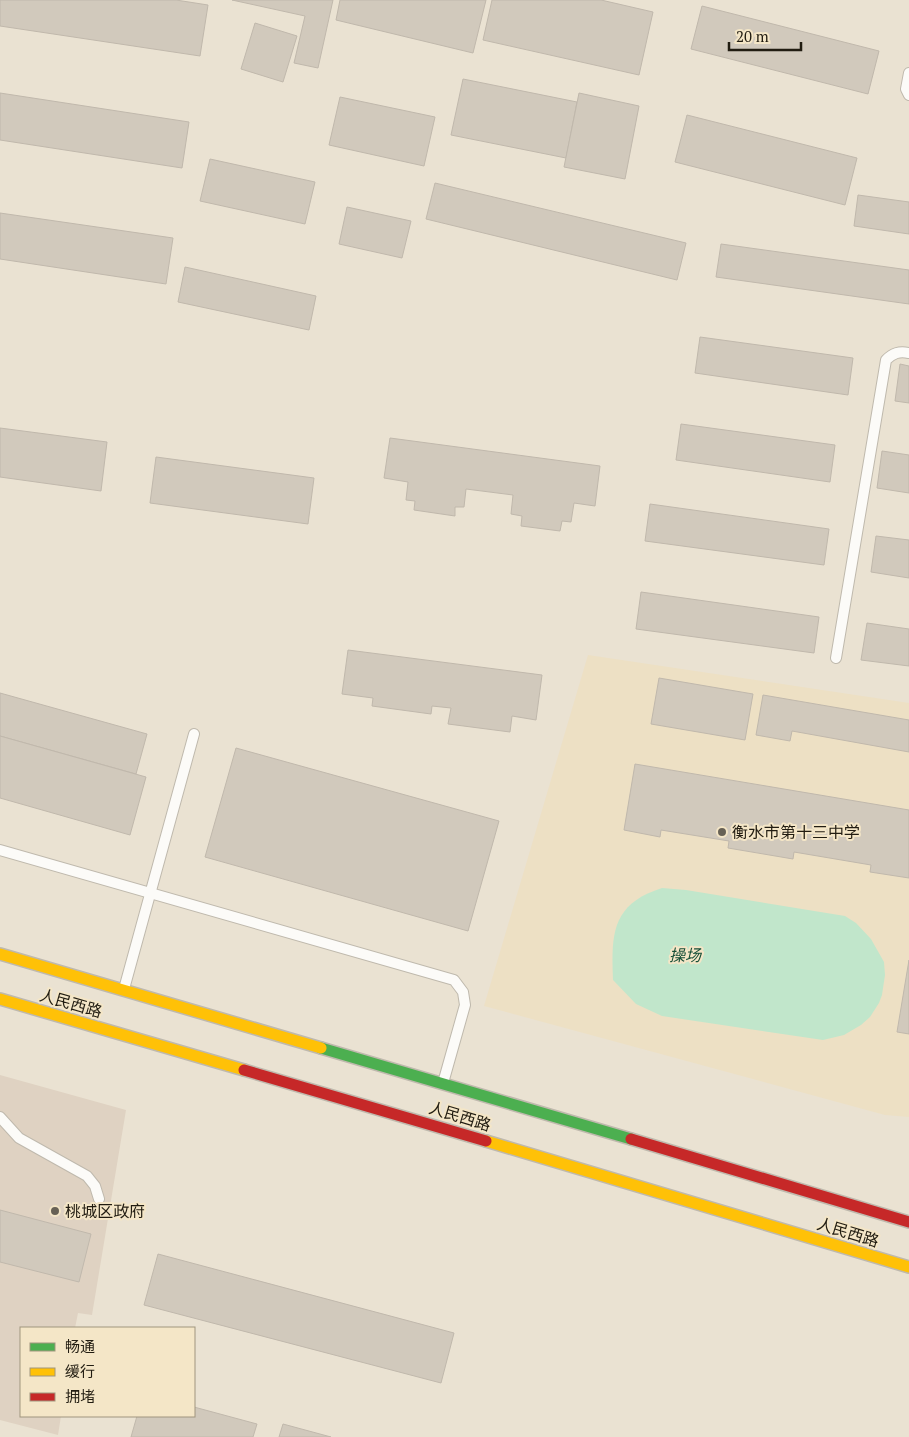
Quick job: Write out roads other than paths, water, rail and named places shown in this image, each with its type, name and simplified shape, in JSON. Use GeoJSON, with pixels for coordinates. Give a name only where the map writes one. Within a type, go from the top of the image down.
{"type":"FeatureCollection","features":[{"type":"Feature","properties":{"kind":"main road","name":"人民西路"},"geometry":{"type":"LineString","coordinates":[[0,954],[443,1083],[909,1222]]}},
{"type":"Feature","properties":{"kind":"main road","name":"人民西路"},"geometry":{"type":"LineString","coordinates":[[0,999],[909,1267]]}},
{"type":"Feature","properties":{"kind":"lane"},"geometry":{"type":"LineString","coordinates":[[909,73],[906,89],[909,95]]}},
{"type":"Feature","properties":{"kind":"lane"},"geometry":{"type":"LineString","coordinates":[[836,658],[886,360],[892,354],[909,353]]}},
{"type":"Feature","properties":{"kind":"lane"},"geometry":{"type":"LineString","coordinates":[[124,990],[194,734]]}},
{"type":"Feature","properties":{"kind":"lane"},"geometry":{"type":"LineString","coordinates":[[0,850],[454,980],[463,992],[465,1005],[443,1083]]}},
{"type":"Feature","properties":{"kind":"lane"},"geometry":{"type":"LineString","coordinates":[[0,1117],[18,1138],[87,1176],[95,1186],[99,1199]]}},
{"type":"Feature","properties":{"kind":"place","name":"衡水市第十三中学"},"geometry":{"type":"Point","coordinates":[722,832]}},
{"type":"Feature","properties":{"kind":"place","name":"桃城区政府"},"geometry":{"type":"Point","coordinates":[55,1211]}},
{"type":"Feature","properties":{"kind":"park label","name":"操场"},"geometry":{"type":"Point","coordinates":[685,955]}}]}
